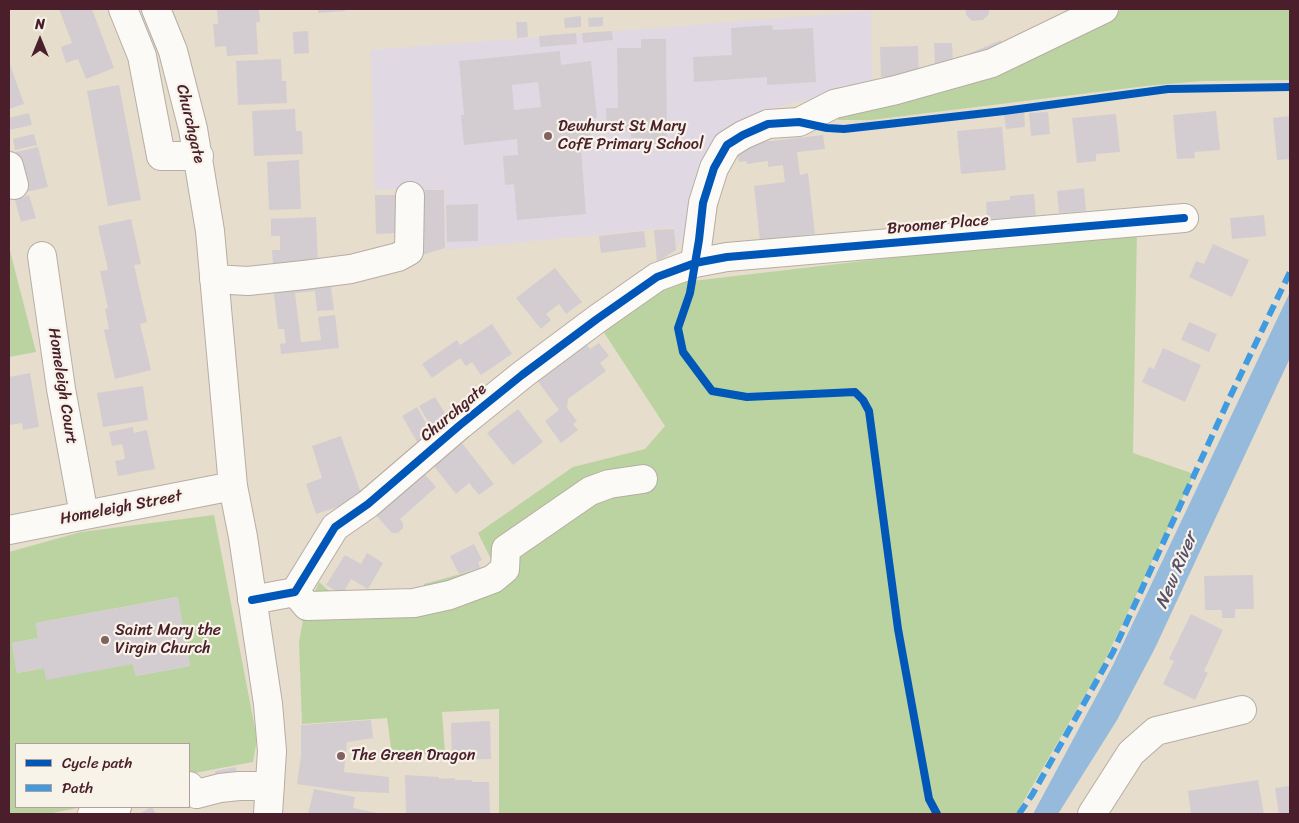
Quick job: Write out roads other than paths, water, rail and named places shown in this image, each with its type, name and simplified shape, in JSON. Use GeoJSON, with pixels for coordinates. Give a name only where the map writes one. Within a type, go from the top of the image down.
{"type":"FeatureCollection","features":[{"type":"Feature","properties":{"kind":"street"},"geometry":{"type":"LineString","coordinates":[[123,9],[142,56],[161,156],[199,156]]}},
{"type":"Feature","properties":{"kind":"street","name":"Churchgate"},"geometry":{"type":"LineString","coordinates":[[156,9],[173,51],[194,129],[210,231],[234,486],[268,704],[272,751],[268,814]]}},
{"type":"Feature","properties":{"kind":"street"},"geometry":{"type":"LineString","coordinates":[[695,263],[703,203],[711,174],[727,145],[743,135],[768,124],[799,122],[834,104],[896,90],[992,63],[1104,9]]}},
{"type":"Feature","properties":{"kind":"street"},"geometry":{"type":"LineString","coordinates":[[214,279],[248,281],[351,269],[398,257],[409,251],[410,196]]}},
{"type":"Feature","properties":{"kind":"street","name":"Broomer Place"},"geometry":{"type":"LineString","coordinates":[[695,263],[727,257],[1184,218]]}},
{"type":"Feature","properties":{"kind":"street","name":"Homeleigh Court"},"geometry":{"type":"LineString","coordinates":[[42,256],[60,389],[84,515]]}},
{"type":"Feature","properties":{"kind":"street","name":"Churchgate"},"geometry":{"type":"LineString","coordinates":[[295,592],[335,527],[368,504],[460,424],[522,374],[657,277],[695,263]]}},
{"type":"Feature","properties":{"kind":"street"},"geometry":{"type":"LineString","coordinates":[[252,600],[295,592],[307,606],[414,603],[450,595],[493,579],[505,569],[506,549],[590,491],[609,484],[643,479]]}},
{"type":"Feature","properties":{"kind":"street","name":"Homeleigh Street"},"geometry":{"type":"LineString","coordinates":[[9,530],[234,486]]}},
{"type":"Feature","properties":{"kind":"street"},"geometry":{"type":"LineString","coordinates":[[1092,814],[1131,753],[1156,732],[1242,710]]}},
{"type":"Feature","properties":{"kind":"street"},"geometry":{"type":"LineString","coordinates":[[190,787],[197,794],[220,788],[270,786]]}},
{"type":"Feature","properties":{"kind":"street"},"geometry":{"type":"LineString","coordinates":[[92,814],[113,808]]}},
{"type":"Feature","properties":{"kind":"water","name":"New River"},"geometry":{"type":"Polygon","coordinates":[[[1290,292],[1290,358],[1155,648],[1117,720],[1058,814],[1033,814],[1112,667],[1290,292]]]}},
{"type":"Feature","properties":{"kind":"place","name":"Dewhurst St Mary CofE Primary School"},"geometry":{"type":"Point","coordinates":[548,136]}},
{"type":"Feature","properties":{"kind":"place","name":"Saint Mary the Virgin Church"},"geometry":{"type":"Point","coordinates":[105,640]}},
{"type":"Feature","properties":{"kind":"place","name":"The Green Dragon"},"geometry":{"type":"Point","coordinates":[341,756]}}]}
